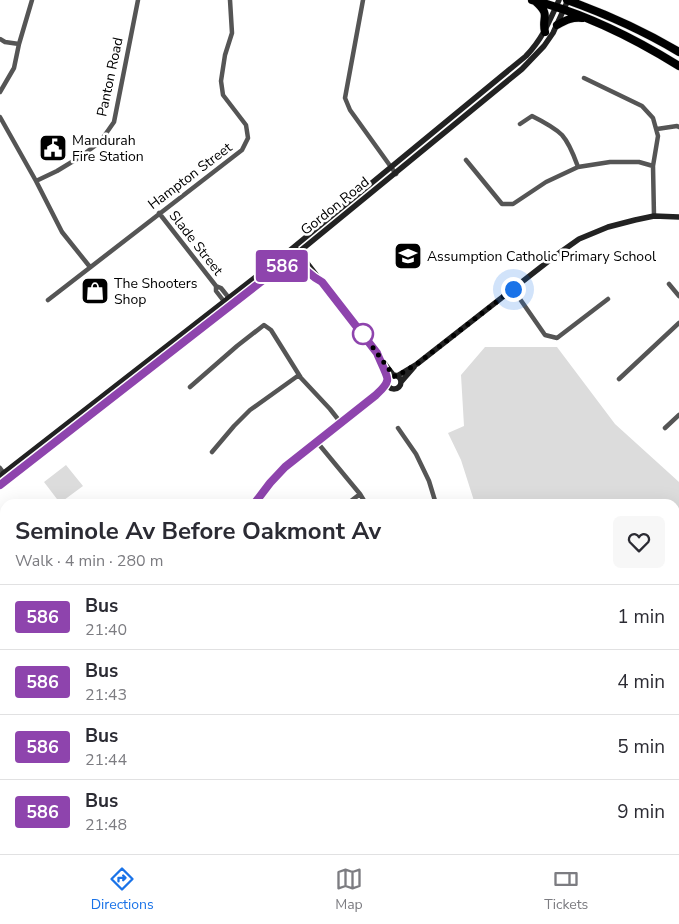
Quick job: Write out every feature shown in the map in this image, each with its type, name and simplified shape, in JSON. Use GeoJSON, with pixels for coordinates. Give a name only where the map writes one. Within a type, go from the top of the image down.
{"type":"FeatureCollection","features":[{"type":"Feature","properties":{"kind":"highway"},"geometry":{"type":"LineString","coordinates":[[533,0],[560,5],[646,47],[679,66]]}},
{"type":"Feature","properties":{"kind":"highway"},"geometry":{"type":"LineString","coordinates":[[533,0],[544,11],[545,19],[543,26],[545,32]]}},
{"type":"Feature","properties":{"kind":"highway"},"geometry":{"type":"LineString","coordinates":[[568,0],[624,23],[678,51]]}},
{"type":"Feature","properties":{"kind":"highway"},"geometry":{"type":"LineString","coordinates":[[557,25],[566,19],[574,17],[589,19]]}},
{"type":"Feature","properties":{"kind":"main road","name":"Gordon Road"},"geometry":{"type":"LineString","coordinates":[[1,472],[292,248],[526,56],[545,32],[560,5],[568,0]]}},
{"type":"Feature","properties":{"kind":"main road","name":"Gordon Road"},"geometry":{"type":"LineString","coordinates":[[0,485],[294,256],[522,69],[541,50],[557,25],[560,5]]}},
{"type":"Feature","properties":{"kind":"main road"},"geometry":{"type":"LineString","coordinates":[[496,80],[501,86]]}},
{"type":"Feature","properties":{"kind":"main road"},"geometry":{"type":"LineString","coordinates":[[470,102],[475,108]]}},
{"type":"Feature","properties":{"kind":"main road"},"geometry":{"type":"LineString","coordinates":[[258,499],[285,467],[376,395],[391,377],[417,364],[579,239],[608,227],[654,216],[679,217]]}},
{"type":"Feature","properties":{"kind":"main road"},"geometry":{"type":"LineString","coordinates":[[292,248],[299,252],[377,353],[396,376],[400,378],[401,382]]}},
{"type":"Feature","properties":{"kind":"main road"},"geometry":{"type":"LineString","coordinates":[[292,248],[294,256],[304,270],[322,282]]}},
{"type":"Feature","properties":{"kind":"main road"},"geometry":{"type":"LineString","coordinates":[[377,353],[385,372],[388,386],[393,389]]}},
{"type":"Feature","properties":{"kind":"main road"},"geometry":{"type":"LineString","coordinates":[[376,395],[398,388],[417,364]]}},
{"type":"Feature","properties":{"kind":"street"},"geometry":{"type":"LineString","coordinates":[[0,92],[14,68],[32,0]]}},
{"type":"Feature","properties":{"kind":"street","name":"Panton Road"},"geometry":{"type":"LineString","coordinates":[[36,181],[80,157],[100,142],[114,122],[138,0]]}},
{"type":"Feature","properties":{"kind":"street","name":"Hampton Street"},"geometry":{"type":"LineString","coordinates":[[48,300],[242,150],[248,138],[246,125],[223,95],[221,81],[225,56],[232,33],[230,0]]}},
{"type":"Feature","properties":{"kind":"street"},"geometry":{"type":"LineString","coordinates":[[363,0],[345,98],[350,110],[396,174]]}},
{"type":"Feature","properties":{"kind":"street"},"geometry":{"type":"LineString","coordinates":[[0,39],[4,42],[19,44]]}},
{"type":"Feature","properties":{"kind":"street"},"geometry":{"type":"LineString","coordinates":[[584,78],[642,106],[654,118],[658,136],[653,166],[654,216]]}},
{"type":"Feature","properties":{"kind":"street"},"geometry":{"type":"LineString","coordinates":[[520,124],[532,116],[561,135],[573,152],[578,167]]}},
{"type":"Feature","properties":{"kind":"street"},"geometry":{"type":"LineString","coordinates":[[0,117],[62,232],[90,267]]}},
{"type":"Feature","properties":{"kind":"street"},"geometry":{"type":"LineString","coordinates":[[657,130],[679,127]]}},
{"type":"Feature","properties":{"kind":"street"},"geometry":{"type":"LineString","coordinates":[[466,160],[502,204],[513,204],[546,182],[578,167],[610,162],[639,162],[653,166]]}},
{"type":"Feature","properties":{"kind":"street","name":"Slade Street"},"geometry":{"type":"LineString","coordinates":[[159,213],[216,286],[216,291],[231,305]]}},
{"type":"Feature","properties":{"kind":"street"},"geometry":{"type":"LineString","coordinates":[[669,284],[679,296]]}},
{"type":"Feature","properties":{"kind":"street"},"geometry":{"type":"LineString","coordinates":[[513,289],[545,335],[557,338],[608,299]]}},
{"type":"Feature","properties":{"kind":"street"},"geometry":{"type":"LineString","coordinates":[[619,379],[679,323]]}},
{"type":"Feature","properties":{"kind":"street"},"geometry":{"type":"LineString","coordinates":[[190,387],[237,346],[264,326],[271,330],[301,378],[341,423]]}},
{"type":"Feature","properties":{"kind":"street"},"geometry":{"type":"LineString","coordinates":[[212,452],[250,410],[299,375]]}},
{"type":"Feature","properties":{"kind":"street"},"geometry":{"type":"LineString","coordinates":[[666,428],[679,415]]}},
{"type":"Feature","properties":{"kind":"street"},"geometry":{"type":"LineString","coordinates":[[398,428],[416,454],[429,481],[434,499]]}},
{"type":"Feature","properties":{"kind":"street"},"geometry":{"type":"LineString","coordinates":[[317,442],[363,499]]}},
{"type":"Feature","properties":{"kind":"street"},"geometry":{"type":"LineString","coordinates":[[1,472],[8,479]]}},
{"type":"Feature","properties":{"kind":"street"},"geometry":{"type":"LineString","coordinates":[[354,499],[360,494]]}},
{"type":"Feature","properties":{"kind":"shaded area"},"geometry":{"type":"Polygon","coordinates":[[[485,347],[557,347],[615,424],[679,482],[679,499],[473,499],[461,460],[448,433],[464,426],[461,375],[485,347]]]}},
{"type":"Feature","properties":{"kind":"shaded area"},"geometry":{"type":"Polygon","coordinates":[[[66,465],[83,486],[65,499],[57,499],[44,482],[66,465]]]}},
{"type":"Feature","properties":{"kind":"bus line","name":"586"},"geometry":{"type":"LineString","coordinates":[[0,485],[294,256],[304,270],[322,282],[377,353],[388,380],[376,395],[285,467],[257,499]]}},
{"type":"Feature","properties":{"kind":"place","name":"Mandurah Fire Station"},"geometry":{"type":"Point","coordinates":[53,148]}},
{"type":"Feature","properties":{"kind":"place","name":"Assumption Catholic Primary School"},"geometry":{"type":"Point","coordinates":[408,256]}},
{"type":"Feature","properties":{"kind":"place","name":"The Shooters Shop"},"geometry":{"type":"Point","coordinates":[95,291]}},
{"type":"Feature","properties":{"kind":"route"},"geometry":{"type":"LineString","coordinates":[[363,334],[360,330],[394,376],[397,376],[417,364],[513,289]]}}]}
